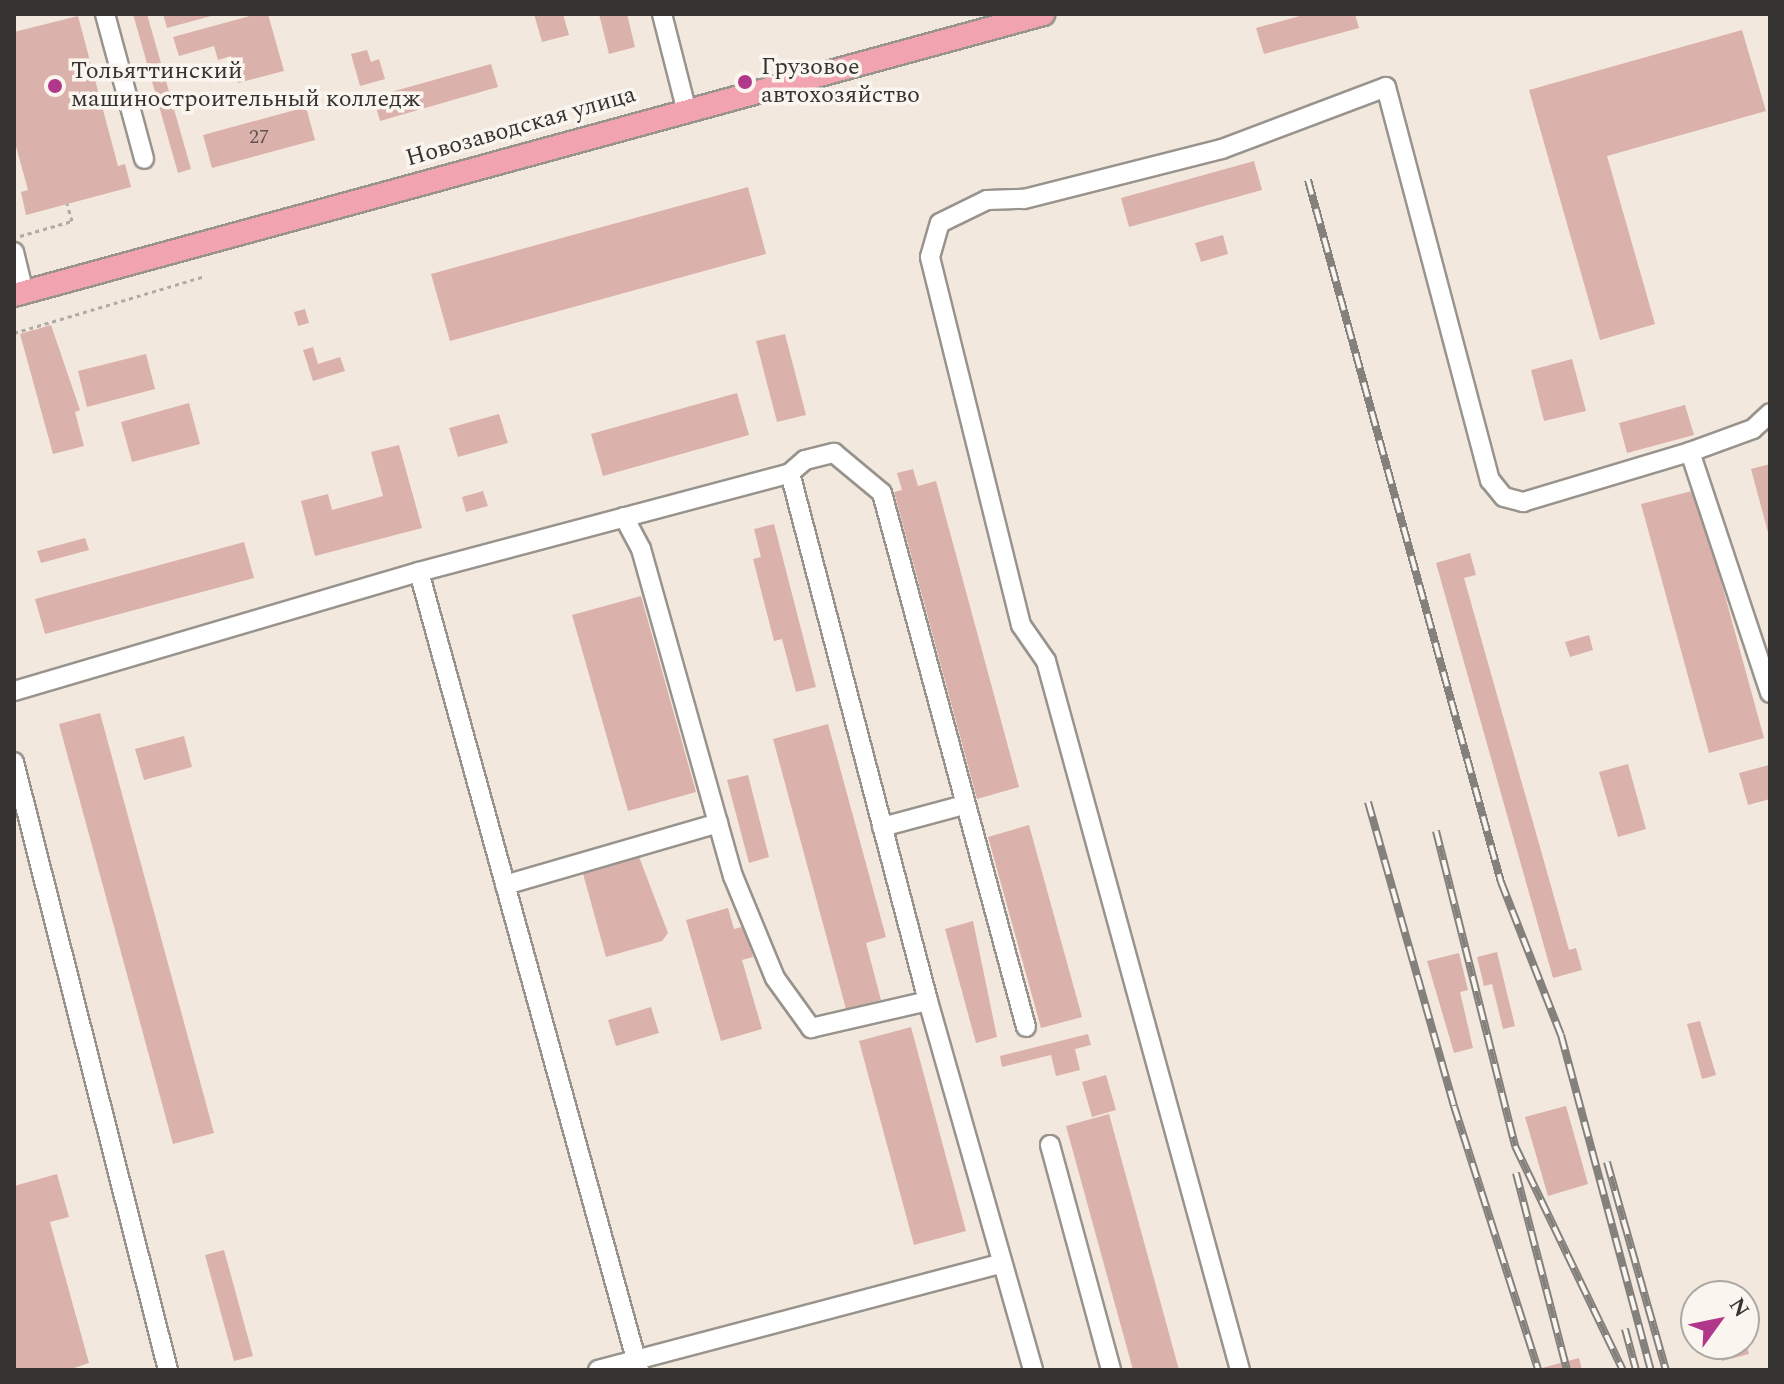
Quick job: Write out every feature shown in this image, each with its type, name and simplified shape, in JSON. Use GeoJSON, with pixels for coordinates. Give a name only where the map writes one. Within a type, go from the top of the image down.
{"type":"FeatureCollection","features":[{"type":"Feature","properties":{"kind":"main road","name":"Новозаводская улица"},"geometry":{"type":"LineString","coordinates":[[19,294],[686,108],[1043,14]]}},
{"type":"Feature","properties":{"kind":"street"},"geometry":{"type":"LineString","coordinates":[[105,14],[144,159]]}},
{"type":"Feature","properties":{"kind":"street"},"geometry":{"type":"LineString","coordinates":[[662,14],[686,108]]}},
{"type":"Feature","properties":{"kind":"street"},"geometry":{"type":"LineString","coordinates":[[1240,1370],[1046,661],[1021,625],[930,257],[940,223],[987,200],[1024,199],[1222,149],[1386,87],[1490,480],[1504,497],[1523,502],[1690,452],[1753,429],[1770,413]]}},
{"type":"Feature","properties":{"kind":"street"},"geometry":{"type":"LineString","coordinates":[[14,252],[19,294]]}},
{"type":"Feature","properties":{"kind":"street"},"geometry":{"type":"LineString","coordinates":[[1690,452],[1770,693]]}},
{"type":"Feature","properties":{"kind":"street"},"geometry":{"type":"LineString","coordinates":[[14,691],[419,572],[790,473],[805,460],[834,453],[882,493],[1026,1027]]}},
{"type":"Feature","properties":{"kind":"street"},"geometry":{"type":"LineString","coordinates":[[790,473],[928,1001],[1033,1370]]}},
{"type":"Feature","properties":{"kind":"street"},"geometry":{"type":"LineString","coordinates":[[624,517],[641,549],[718,823],[775,978],[811,1028],[928,1001]]}},
{"type":"Feature","properties":{"kind":"street"},"geometry":{"type":"LineString","coordinates":[[419,572],[638,1364]]}},
{"type":"Feature","properties":{"kind":"street"},"geometry":{"type":"LineString","coordinates":[[14,762],[168,1370]]}},
{"type":"Feature","properties":{"kind":"street"},"geometry":{"type":"LineString","coordinates":[[882,827],[964,805]]}},
{"type":"Feature","properties":{"kind":"street"},"geometry":{"type":"LineString","coordinates":[[505,885],[718,823]]}},
{"type":"Feature","properties":{"kind":"street"},"geometry":{"type":"LineString","coordinates":[[1050,1145],[1111,1370]]}},
{"type":"Feature","properties":{"kind":"street"},"geometry":{"type":"LineString","coordinates":[[598,1370],[638,1364],[1002,1263]]}},
{"type":"Feature","properties":{"kind":"path"},"geometry":{"type":"LineString","coordinates":[[14,238],[72,221],[67,204]]}},
{"type":"Feature","properties":{"kind":"path"},"geometry":{"type":"LineString","coordinates":[[14,333],[205,276]]}},
{"type":"Feature","properties":{"kind":"shaded area"},"geometry":{"type":"Polygon","coordinates":[[[14,14],[658,14],[683,105],[14,290],[14,14]]]}},
{"type":"Feature","properties":{"kind":"shaded area"},"geometry":{"type":"Polygon","coordinates":[[[664,14],[1025,14],[688,102],[664,14]]]}},
{"type":"Feature","properties":{"kind":"shaded area"},"geometry":{"type":"Polygon","coordinates":[[[1059,14],[1770,14],[1770,1370],[14,1370],[14,297],[1059,14]]]}},
{"type":"Feature","properties":{"kind":"building"},"geometry":{"type":"Polygon","coordinates":[[[133,14],[147,14],[191,169],[178,173],[133,14]]]}},
{"type":"Feature","properties":{"kind":"building"},"geometry":{"type":"Polygon","coordinates":[[[163,14],[215,14],[215,15],[167,28],[163,14]]]}},
{"type":"Feature","properties":{"kind":"building"},"geometry":{"type":"Polygon","coordinates":[[[257,14],[268,14],[284,71],[238,83],[231,56],[218,60],[214,46],[179,56],[173,37],[257,14]]]}},
{"type":"Feature","properties":{"kind":"building"},"geometry":{"type":"Polygon","coordinates":[[[534,14],[563,14],[569,35],[542,42],[534,14]]]}},
{"type":"Feature","properties":{"kind":"building"},"geometry":{"type":"Polygon","coordinates":[[[599,14],[627,14],[635,47],[609,54],[599,14]]]}},
{"type":"Feature","properties":{"kind":"building"},"geometry":{"type":"Polygon","coordinates":[[[1307,14],[1355,14],[1359,28],[1264,54],[1256,28],[1307,14]]]}},
{"type":"Feature","properties":{"kind":"building","name":"Тольяттинский машиностроительный колледж"},"geometry":{"type":"Polygon","coordinates":[[[78,16],[118,166],[125,164],[131,187],[26,215],[21,192],[28,190],[14,139],[14,32],[78,16]]]}},
{"type":"Feature","properties":{"kind":"building"},"geometry":{"type":"Polygon","coordinates":[[[1742,30],[1766,111],[1607,156],[1655,324],[1600,340],[1529,90],[1742,30]]]}},
{"type":"Feature","properties":{"kind":"building"},"geometry":{"type":"Polygon","coordinates":[[[367,50],[371,62],[379,59],[385,79],[360,86],[351,54],[367,50]]]}},
{"type":"Feature","properties":{"kind":"building"},"geometry":{"type":"Polygon","coordinates":[[[491,64],[498,87],[380,121],[373,97],[491,64]]]}},
{"type":"Feature","properties":{"kind":"building"},"geometry":{"type":"Polygon","coordinates":[[[306,107],[315,140],[212,168],[203,135],[306,107]]]}},
{"type":"Feature","properties":{"kind":"building"},"geometry":{"type":"Polygon","coordinates":[[[1254,161],[1262,190],[1129,227],[1121,198],[1254,161]]]}},
{"type":"Feature","properties":{"kind":"building"},"geometry":{"type":"Polygon","coordinates":[[[748,187],[766,254],[450,341],[431,274],[748,187]]]}},
{"type":"Feature","properties":{"kind":"building"},"geometry":{"type":"Polygon","coordinates":[[[1223,235],[1228,254],[1201,262],[1195,243],[1223,235]]]}},
{"type":"Feature","properties":{"kind":"building"},"geometry":{"type":"Polygon","coordinates":[[[305,309],[309,323],[298,326],[294,312],[305,309]]]}},
{"type":"Feature","properties":{"kind":"building"},"geometry":{"type":"Polygon","coordinates":[[[51,325],[80,410],[75,412],[84,446],[53,454],[20,334],[51,325]]]}},
{"type":"Feature","properties":{"kind":"building"},"geometry":{"type":"Polygon","coordinates":[[[785,334],[806,415],[777,422],[756,341],[785,334]]]}},
{"type":"Feature","properties":{"kind":"building"},"geometry":{"type":"Polygon","coordinates":[[[313,347],[318,364],[340,357],[345,371],[313,381],[303,350],[313,347]]]}},
{"type":"Feature","properties":{"kind":"building"},"geometry":{"type":"Polygon","coordinates":[[[146,354],[155,389],[87,407],[78,371],[146,354]]]}},
{"type":"Feature","properties":{"kind":"building"},"geometry":{"type":"Polygon","coordinates":[[[1572,359],[1586,411],[1544,421],[1531,370],[1572,359]]]}},
{"type":"Feature","properties":{"kind":"building"},"geometry":{"type":"Polygon","coordinates":[[[737,393],[749,435],[603,476],[591,434],[737,393]]]}},
{"type":"Feature","properties":{"kind":"building"},"geometry":{"type":"Polygon","coordinates":[[[189,403],[200,444],[132,462],[121,422],[189,403]]]}},
{"type":"Feature","properties":{"kind":"building"},"geometry":{"type":"Polygon","coordinates":[[[1685,405],[1694,435],[1627,453],[1619,423],[1685,405]]]}},
{"type":"Feature","properties":{"kind":"building"},"geometry":{"type":"Polygon","coordinates":[[[499,414],[508,443],[458,457],[449,428],[499,414]]]}},
{"type":"Feature","properties":{"kind":"building"},"geometry":{"type":"Polygon","coordinates":[[[399,445],[422,528],[315,556],[301,501],[328,494],[332,510],[383,496],[371,452],[399,445]]]}},
{"type":"Feature","properties":{"kind":"building"},"geometry":{"type":"Polygon","coordinates":[[[1770,464],[1770,536],[1769,536],[1751,469],[1770,464]]]}},
{"type":"Feature","properties":{"kind":"building"},"geometry":{"type":"Polygon","coordinates":[[[913,469],[918,486],[936,481],[1019,787],[977,799],[894,492],[902,490],[897,473],[913,469]]]}},
{"type":"Feature","properties":{"kind":"building"},"geometry":{"type":"Polygon","coordinates":[[[1696,490],[1764,738],[1709,753],[1641,504],[1696,490]]]}},
{"type":"Feature","properties":{"kind":"building"},"geometry":{"type":"Polygon","coordinates":[[[483,491],[488,506],[466,512],[462,497],[483,491]]]}},
{"type":"Feature","properties":{"kind":"building"},"geometry":{"type":"Polygon","coordinates":[[[774,524],[816,687],[796,692],[782,639],[774,641],[753,559],[761,557],[754,529],[774,524]]]}},
{"type":"Feature","properties":{"kind":"building"},"geometry":{"type":"Polygon","coordinates":[[[85,538],[89,550],[41,563],[37,551],[85,538]]]}},
{"type":"Feature","properties":{"kind":"building"},"geometry":{"type":"Polygon","coordinates":[[[244,542],[254,578],[45,634],[35,599],[244,542]]]}},
{"type":"Feature","properties":{"kind":"building"},"geometry":{"type":"Polygon","coordinates":[[[1470,553],[1476,575],[1464,578],[1569,950],[1576,948],[1582,970],[1553,978],[1436,563],[1470,553]]]}},
{"type":"Feature","properties":{"kind":"building"},"geometry":{"type":"Polygon","coordinates":[[[641,596],[696,792],[628,811],[572,615],[641,596]]]}},
{"type":"Feature","properties":{"kind":"building"},"geometry":{"type":"Polygon","coordinates":[[[1589,635],[1593,650],[1570,657],[1565,642],[1589,635]]]}},
{"type":"Feature","properties":{"kind":"building"},"geometry":{"type":"Polygon","coordinates":[[[100,713],[214,1133],[173,1144],[59,724],[100,713]]]}},
{"type":"Feature","properties":{"kind":"building"},"geometry":{"type":"Polygon","coordinates":[[[828,724],[886,937],[866,943],[881,1000],[846,1009],[773,739],[828,724]]]}},
{"type":"Feature","properties":{"kind":"building"},"geometry":{"type":"Polygon","coordinates":[[[184,736],[192,767],[144,780],[135,749],[184,736]]]}},
{"type":"Feature","properties":{"kind":"building"},"geometry":{"type":"Polygon","coordinates":[[[1628,764],[1646,829],[1618,837],[1599,772],[1628,764]]]}},
{"type":"Feature","properties":{"kind":"building"},"geometry":{"type":"Polygon","coordinates":[[[1769,765],[1770,799],[1748,805],[1739,773],[1769,765]]]}},
{"type":"Feature","properties":{"kind":"building"},"geometry":{"type":"Polygon","coordinates":[[[748,775],[769,857],[749,863],[727,780],[748,775]]]}},
{"type":"Feature","properties":{"kind":"building"},"geometry":{"type":"Polygon","coordinates":[[[1029,825],[1082,1017],[1041,1028],[988,837],[1029,825]]]}},
{"type":"Feature","properties":{"kind":"building"},"geometry":{"type":"Polygon","coordinates":[[[638,854],[668,933],[662,941],[606,957],[582,870],[638,854]]]}},
{"type":"Feature","properties":{"kind":"building"},"geometry":{"type":"Polygon","coordinates":[[[728,908],[734,929],[745,926],[753,957],[742,960],[762,1029],[721,1041],[686,920],[728,908]]]}},
{"type":"Feature","properties":{"kind":"building"},"geometry":{"type":"Polygon","coordinates":[[[973,921],[997,1037],[976,1043],[945,929],[973,921]]]}},
{"type":"Feature","properties":{"kind":"building"},"geometry":{"type":"Polygon","coordinates":[[[1497,952],[1515,1026],[1503,1029],[1492,984],[1484,986],[1477,957],[1497,952]]]}},
{"type":"Feature","properties":{"kind":"building"},"geometry":{"type":"Polygon","coordinates":[[[1459,953],[1468,990],[1460,992],[1473,1048],[1454,1053],[1427,961],[1459,953]]]}},
{"type":"Feature","properties":{"kind":"building"},"geometry":{"type":"Polygon","coordinates":[[[651,1007],[659,1033],[616,1046],[608,1020],[651,1007]]]}},
{"type":"Feature","properties":{"kind":"building"},"geometry":{"type":"Polygon","coordinates":[[[1700,1021],[1716,1075],[1702,1079],[1687,1024],[1700,1021]]]}},
{"type":"Feature","properties":{"kind":"building"},"geometry":{"type":"Polygon","coordinates":[[[911,1027],[966,1231],[914,1245],[859,1041],[911,1027]]]}},
{"type":"Feature","properties":{"kind":"building"},"geometry":{"type":"Polygon","coordinates":[[[1088,1034],[1091,1045],[1075,1049],[1080,1070],[1056,1076],[1051,1055],[1002,1067],[1000,1056],[1088,1034]]]}},
{"type":"Feature","properties":{"kind":"building"},"geometry":{"type":"Polygon","coordinates":[[[1106,1075],[1116,1110],[1092,1117],[1082,1082],[1106,1075]]]}},
{"type":"Feature","properties":{"kind":"building"},"geometry":{"type":"Polygon","coordinates":[[[1566,1106],[1588,1184],[1548,1196],[1525,1117],[1566,1106]]]}},
{"type":"Feature","properties":{"kind":"building"},"geometry":{"type":"Polygon","coordinates":[[[1109,1114],[1179,1370],[1133,1370],[1066,1126],[1109,1114]]]}},
{"type":"Feature","properties":{"kind":"building"},"geometry":{"type":"Polygon","coordinates":[[[57,1174],[69,1217],[50,1222],[89,1363],[68,1370],[14,1370],[14,1186],[57,1174]]]}},
{"type":"Feature","properties":{"kind":"building"},"geometry":{"type":"Polygon","coordinates":[[[224,1250],[253,1356],[234,1361],[205,1255],[224,1250]]]}},
{"type":"Feature","properties":{"kind":"building"},"geometry":{"type":"Polygon","coordinates":[[[1579,1358],[1582,1370],[1538,1370],[1538,1369],[1579,1358]]]}},
{"type":"Feature","properties":{"kind":"railway"},"geometry":{"type":"LineString","coordinates":[[1308,180],[1501,882],[1561,1035],[1651,1370]]}},
{"type":"Feature","properties":{"kind":"railway"},"geometry":{"type":"LineString","coordinates":[[1368,802],[1454,1106],[1538,1370]]}},
{"type":"Feature","properties":{"kind":"railway"},"geometry":{"type":"LineString","coordinates":[[1436,831],[1515,1146],[1623,1370]]}},
{"type":"Feature","properties":{"kind":"railway"},"geometry":{"type":"LineString","coordinates":[[1607,1162],[1666,1370]]}},
{"type":"Feature","properties":{"kind":"railway"},"geometry":{"type":"LineString","coordinates":[[1516,1173],[1567,1370]]}},
{"type":"Feature","properties":{"kind":"railway"},"geometry":{"type":"LineString","coordinates":[[1625,1329],[1636,1370]]}},
{"type":"Feature","properties":{"kind":"place","name":"Грузовое автохозяйство"},"geometry":{"type":"Point","coordinates":[745,82]}},
{"type":"Feature","properties":{"kind":"place","name":"Тольяттинский машиностроительный колледж"},"geometry":{"type":"Point","coordinates":[55,86]}}]}
